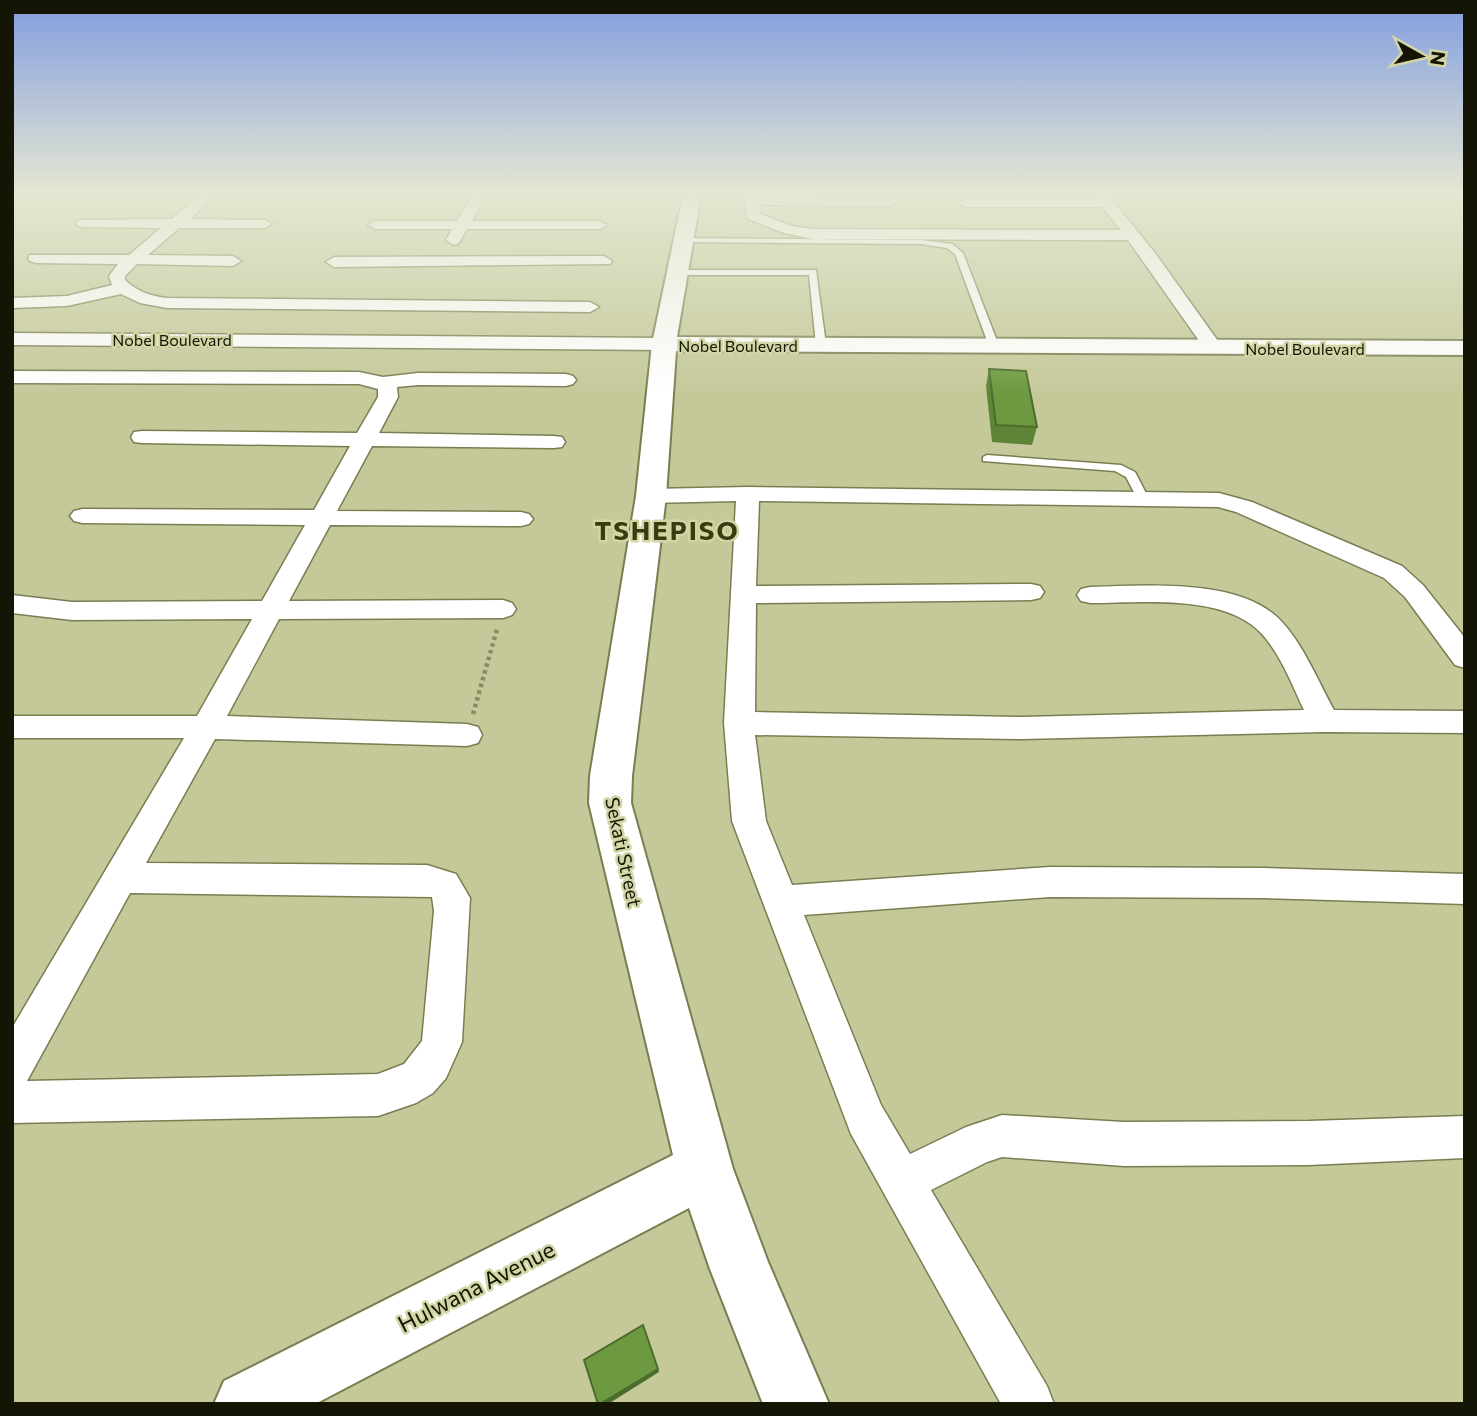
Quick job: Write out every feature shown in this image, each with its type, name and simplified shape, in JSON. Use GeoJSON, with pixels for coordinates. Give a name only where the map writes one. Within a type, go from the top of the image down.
{"type":"FeatureCollection","features":[{"type":"Feature","properties":{"kind":"street"},"geometry":{"type":"LineString","coordinates":[[131,261],[117,276],[117,282],[141,299],[157,303],[405,323],[590,307]]}},
{"type":"Feature","properties":{"kind":"street"},"geometry":{"type":"LineString","coordinates":[[334,262],[591,261]]}},
{"type":"Feature","properties":{"kind":"street","name":"Sekati Street"},"geometry":{"type":"LineString","coordinates":[[678,261],[664,344],[651,496],[611,776],[610,803],[629,888],[705,1169],[740,1269],[796,1404]]}},
{"type":"Feature","properties":{"kind":"street"},"geometry":{"type":"LineString","coordinates":[[1150,261],[1214,348]]}},
{"type":"Feature","properties":{"kind":"street"},"geometry":{"type":"LineString","coordinates":[[405,323],[442,262]]}},
{"type":"Feature","properties":{"kind":"street"},"geometry":{"type":"LineString","coordinates":[[12,303],[67,301],[123,288]]}},
{"type":"Feature","properties":{"kind":"street","name":"Nobel Boulevard"},"geometry":{"type":"LineString","coordinates":[[12,339],[405,323],[664,344],[1465,348]]}},
{"type":"Feature","properties":{"kind":"street"},"geometry":{"type":"LineString","coordinates":[[12,377],[359,378],[383,383],[418,379],[566,380]]}},
{"type":"Feature","properties":{"kind":"street"},"geometry":{"type":"LineString","coordinates":[[12,1067],[273,608],[388,397],[383,383]]}},
{"type":"Feature","properties":{"kind":"street"},"geometry":{"type":"LineString","coordinates":[[142,437],[554,442]]}},
{"type":"Feature","properties":{"kind":"street"},"geometry":{"type":"LineString","coordinates":[[651,496],[748,494],[1142,497],[1203,498],[1230,503],[1392,572],[1414,591],[1465,658]]}},
{"type":"Feature","properties":{"kind":"street"},"geometry":{"type":"LineString","coordinates":[[748,494],[739,723],[744,794],[749,821],[856,1096],[900,1182],[1029,1404]]}},
{"type":"Feature","properties":{"kind":"street"},"geometry":{"type":"LineString","coordinates":[[82,516],[521,519]]}},
{"type":"Feature","properties":{"kind":"street"},"geometry":{"type":"LineString","coordinates":[[744,595],[1031,592]]}},
{"type":"Feature","properties":{"kind":"street"},"geometry":{"type":"LineString","coordinates":[[1090,595],[1210,600],[1243,607],[1259,616],[1278,637],[1325,721]]}},
{"type":"Feature","properties":{"kind":"street"},"geometry":{"type":"LineString","coordinates":[[12,604],[72,611],[503,609]]}},
{"type":"Feature","properties":{"kind":"street"},"geometry":{"type":"LineString","coordinates":[[739,723],[1035,728],[1325,721],[1465,722]]}},
{"type":"Feature","properties":{"kind":"street"},"geometry":{"type":"LineString","coordinates":[[12,727],[206,727],[467,736]]}},
{"type":"Feature","properties":{"kind":"street"},"geometry":{"type":"LineString","coordinates":[[12,1102],[378,1096],[417,1082],[437,1056],[442,1042],[452,911],[452,898],[444,885],[427,880],[118,878]]}},
{"type":"Feature","properties":{"kind":"street"},"geometry":{"type":"LineString","coordinates":[[781,901],[1050,882],[1263,883],[1465,890]]}},
{"type":"Feature","properties":{"kind":"street"},"geometry":{"type":"LineString","coordinates":[[900,1182],[981,1142],[1002,1136],[1124,1144],[1309,1143],[1465,1137]]}},
{"type":"Feature","properties":{"kind":"street","name":"Hulwana Avenue"},"geometry":{"type":"LineString","coordinates":[[247,1404],[705,1169]]}},
{"type":"Feature","properties":{"kind":"lane"},"geometry":{"type":"LineString","coordinates":[[696,261],[744,276],[813,272],[821,345]]}},
{"type":"Feature","properties":{"kind":"lane"},"geometry":{"type":"LineString","coordinates":[[962,261],[994,346]]}},
{"type":"Feature","properties":{"kind":"lane"},"geometry":{"type":"LineString","coordinates":[[987,459],[1117,468],[1130,475],[1142,497]]}},
{"type":"Feature","properties":{"kind":"path"},"geometry":{"type":"LineString","coordinates":[[467,736],[503,609]]}},
{"type":"Feature","properties":{"kind":"building"},"geometry":{"type":"Polygon","coordinates":[[[989,369],[1026,371],[1037,427],[996,425],[989,369]]]}},
{"type":"Feature","properties":{"kind":"building"},"geometry":{"type":"Polygon","coordinates":[[[643,1325],[658,1369],[598,1404],[584,1360],[643,1325]]]}},
{"type":"Feature","properties":{"kind":"district","name":"TSHEPISO"},"geometry":{"type":"Point","coordinates":[667,529]}}]}
